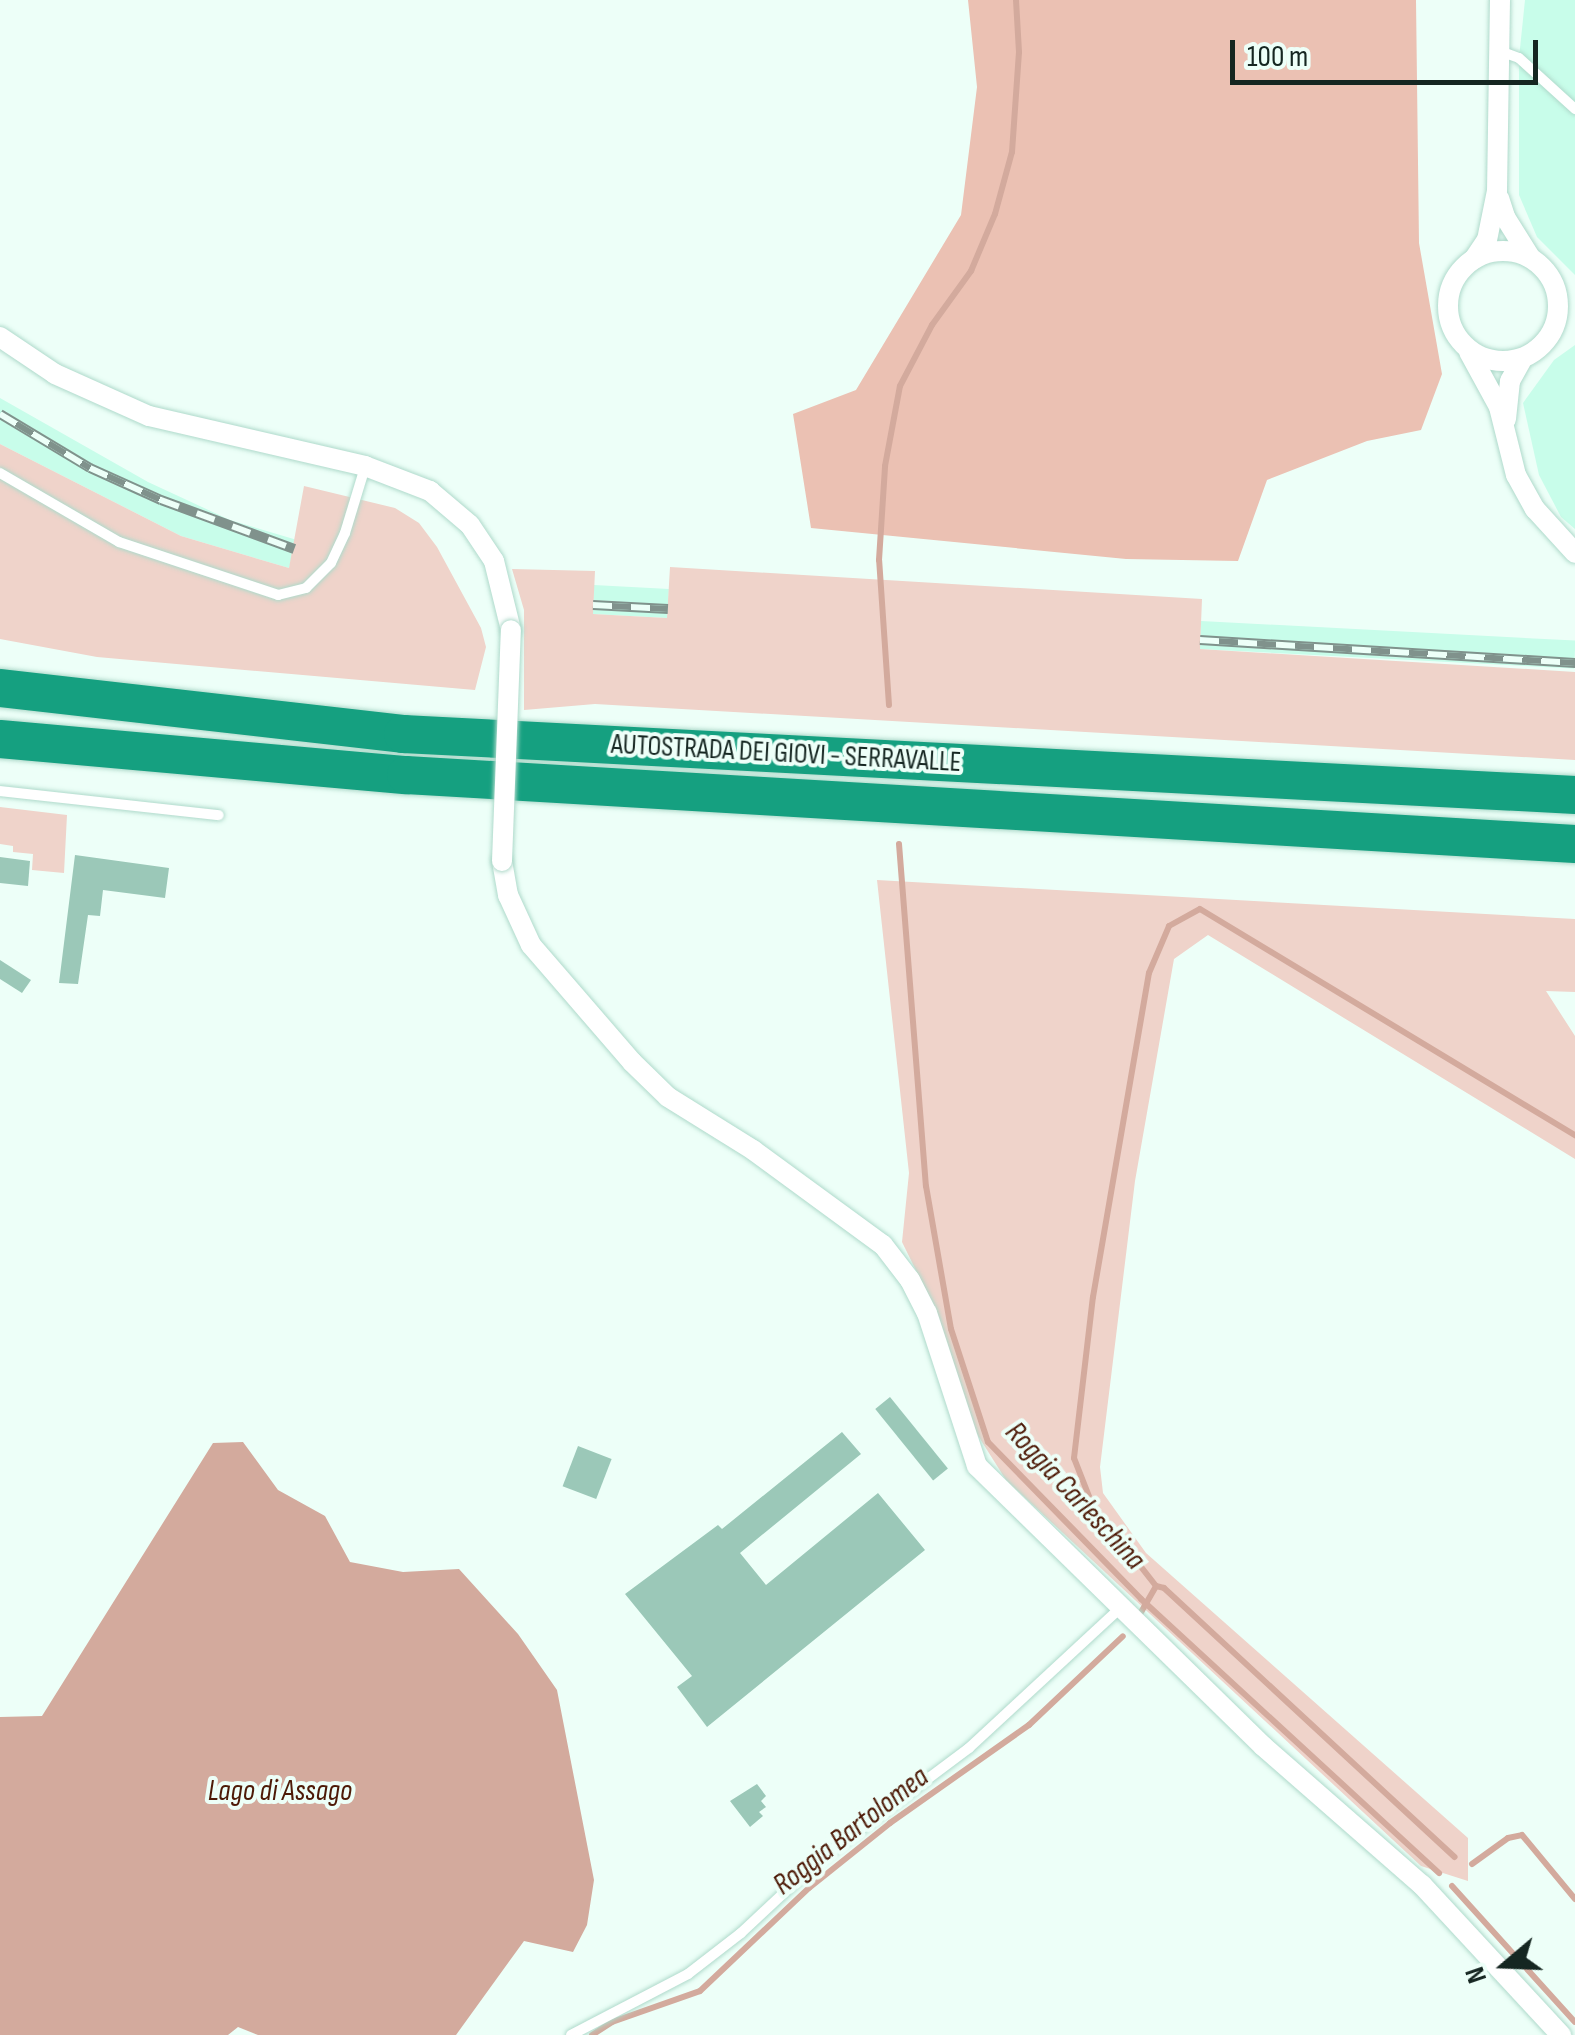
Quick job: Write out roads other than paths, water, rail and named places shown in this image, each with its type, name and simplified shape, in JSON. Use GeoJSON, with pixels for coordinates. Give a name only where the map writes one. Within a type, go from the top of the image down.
{"type":"FeatureCollection","features":[{"type":"Feature","properties":{"kind":"highway","name":"AUTOSTRADA DEI GIOVI - SERRAVALLE"},"geometry":{"type":"LineString","coordinates":[[0,688],[403,734],[1575,795]]}},
{"type":"Feature","properties":{"kind":"highway","name":"AUTOSTRADA DEI GIOVI - SERRAVALLE"},"geometry":{"type":"LineString","coordinates":[[0,739],[406,775],[1575,844]]}},
{"type":"Feature","properties":{"kind":"street"},"geometry":{"type":"LineString","coordinates":[[1500,0],[1496,50],[1497,192],[1487,240],[1452,284],[1448,300],[1455,333],[1499,407],[1516,475],[1535,509],[1575,553]]}},
{"type":"Feature","properties":{"kind":"street"},"geometry":{"type":"LineString","coordinates":[[1497,192],[1505,217],[1538,264],[1559,306],[1547,342]]}},
{"type":"Feature","properties":{"kind":"street"},"geometry":{"type":"LineString","coordinates":[[1474,259],[1502,250],[1538,264],[1575,293]]}},
{"type":"Feature","properties":{"kind":"street"},"geometry":{"type":"LineString","coordinates":[[1465,346],[1492,361],[1522,359],[1575,322]]}},
{"type":"Feature","properties":{"kind":"street"},"geometry":{"type":"LineString","coordinates":[[0,338],[100,398],[149,416],[365,466],[430,490],[470,525],[501,578],[510,630],[502,861],[508,895],[531,945],[632,1062],[668,1097],[753,1150],[883,1245],[910,1280],[927,1313],[977,1466],[1263,1746],[1422,1885],[1562,2035]]}},
{"type":"Feature","properties":{"kind":"street"},"geometry":{"type":"LineString","coordinates":[[1508,441],[1505,403],[1522,359]]}},
{"type":"Feature","properties":{"kind":"lane"},"geometry":{"type":"LineString","coordinates":[[1496,50],[1519,58],[1575,109]]}},
{"type":"Feature","properties":{"kind":"lane"},"geometry":{"type":"LineString","coordinates":[[0,473],[119,542],[278,595],[306,588],[330,564],[345,533],[365,466]]}},
{"type":"Feature","properties":{"kind":"lane"},"geometry":{"type":"LineString","coordinates":[[0,791],[220,815]]}},
{"type":"Feature","properties":{"kind":"lane"},"geometry":{"type":"LineString","coordinates":[[571,2035],[688,1974],[741,1933],[818,1861],[969,1748],[1121,1607]]}},
{"type":"Feature","properties":{"kind":"water","name":"Lago di Assago"},"geometry":{"type":"Polygon","coordinates":[[[243,1442],[278,1490],[325,1516],[350,1562],[403,1572],[459,1569],[518,1634],[557,1690],[594,1880],[587,1925],[573,1952],[524,1941],[456,2035],[258,2035],[238,2027],[228,2035],[0,2035],[0,1717],[42,1716],[213,1443],[243,1442]]]}},
{"type":"Feature","properties":{"kind":"waterway","name":"Roggia Carleschina"},"geometry":{"type":"LineString","coordinates":[[889,705],[879,560],[885,466],[900,386],[932,325],[971,271],[995,214],[1012,152],[1019,52],[1016,0]]}},
{"type":"Feature","properties":{"kind":"waterway","name":"Roggia Carleschina"},"geometry":{"type":"LineString","coordinates":[[899,844],[926,1186],[951,1329],[988,1442],[1141,1599],[1439,1873]]}},
{"type":"Feature","properties":{"kind":"waterway"},"geometry":{"type":"LineString","coordinates":[[1156,1586],[1092,1504],[1074,1458],[1093,1297],[1149,973],[1169,926],[1200,909],[1575,1135]]}},
{"type":"Feature","properties":{"kind":"waterway"},"geometry":{"type":"LineString","coordinates":[[1140,1614],[1156,1586],[1164,1588],[1454,1857]]}},
{"type":"Feature","properties":{"kind":"waterway","name":"Roggia Bartolomea"},"geometry":{"type":"LineString","coordinates":[[592,2035],[612,2022],[700,1991],[809,1888],[890,1823],[1029,1725],[1123,1636]]}},
{"type":"Feature","properties":{"kind":"waterway"},"geometry":{"type":"LineString","coordinates":[[1472,1864],[1508,1838],[1522,1835],[1575,1899]]}},
{"type":"Feature","properties":{"kind":"waterway","name":"Roggia Carleschina"},"geometry":{"type":"LineString","coordinates":[[1452,1886],[1575,2022]]}},
{"type":"Feature","properties":{"kind":"railway"},"geometry":{"type":"LineString","coordinates":[[0,414],[90,468],[161,500],[294,549]]}},
{"type":"Feature","properties":{"kind":"railway"},"geometry":{"type":"LineString","coordinates":[[593,605],[668,609]]}},
{"type":"Feature","properties":{"kind":"railway"},"geometry":{"type":"LineString","coordinates":[[1200,640],[1575,663]]}}]}
